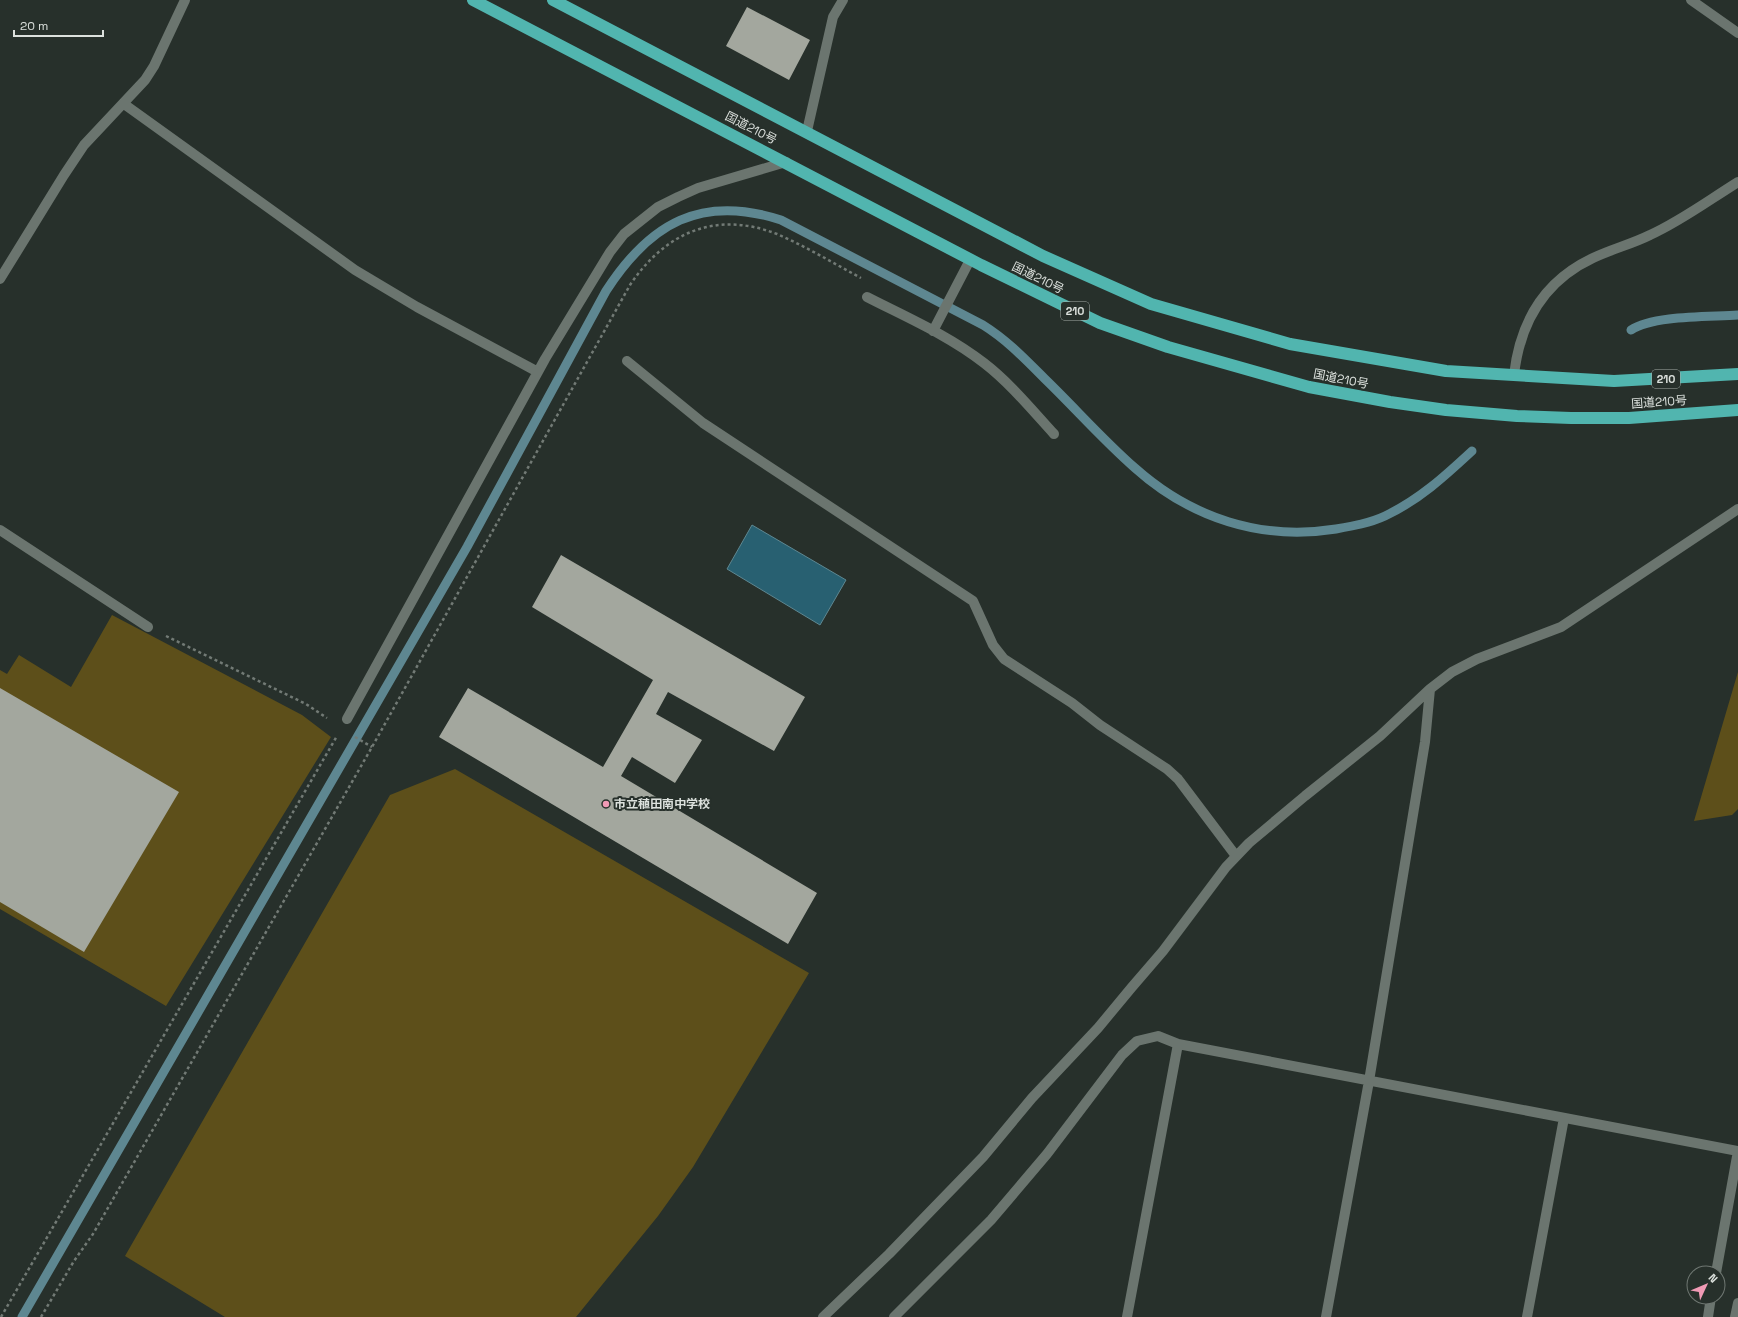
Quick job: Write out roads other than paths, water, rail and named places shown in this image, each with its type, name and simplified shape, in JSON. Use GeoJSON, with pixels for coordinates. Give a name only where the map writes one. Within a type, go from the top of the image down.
{"type":"FeatureCollection","features":[{"type":"Feature","properties":{"kind":"highway","name":"国道210号"},"geometry":{"type":"LineString","coordinates":[[473,0],[786,162],[871,209],[970,260],[1100,322],[1168,347],[1309,387],[1390,402],[1517,416],[1629,418],[1738,410]]}},
{"type":"Feature","properties":{"kind":"highway","name":"国道210号"},"geometry":{"type":"LineString","coordinates":[[553,0],[807,131],[1043,256],[1151,304],[1290,344],[1446,371],[1614,381],[1738,374]]}},
{"type":"Feature","properties":{"kind":"street"},"geometry":{"type":"LineString","coordinates":[[0,279],[84,145],[145,80],[154,66],[185,0]]}},
{"type":"Feature","properties":{"kind":"street"},"geometry":{"type":"LineString","coordinates":[[807,131],[833,18],[844,0]]}},
{"type":"Feature","properties":{"kind":"street"},"geometry":{"type":"LineString","coordinates":[[1691,0],[1738,33]]}},
{"type":"Feature","properties":{"kind":"street"},"geometry":{"type":"LineString","coordinates":[[124,104],[355,270],[417,307],[538,372]]}},
{"type":"Feature","properties":{"kind":"street"},"geometry":{"type":"LineString","coordinates":[[347,719],[538,372],[610,252],[624,234],[658,206],[698,188],[786,162]]}},
{"type":"Feature","properties":{"kind":"street"},"geometry":{"type":"LineString","coordinates":[[1514,375],[1518,347],[1525,327],[1544,296],[1573,269],[1593,258],[1649,236],[1678,221],[1738,182]]}},
{"type":"Feature","properties":{"kind":"street"},"geometry":{"type":"LineString","coordinates":[[933,331],[970,260]]}},
{"type":"Feature","properties":{"kind":"street"},"geometry":{"type":"LineString","coordinates":[[867,297],[962,347],[984,363],[1006,382],[1054,434]]}},
{"type":"Feature","properties":{"kind":"street"},"geometry":{"type":"LineString","coordinates":[[627,361],[703,423],[973,601],[998,653],[1072,703],[1131,747],[1167,769],[1178,779],[1236,856]]}},
{"type":"Feature","properties":{"kind":"street"},"geometry":{"type":"LineString","coordinates":[[823,1317],[889,1254],[983,1158],[1032,1098],[1098,1028],[1163,951],[1226,867],[1236,856],[1310,791],[1380,736],[1430,688],[1452,672],[1478,659],[1561,627],[1738,509]]}},
{"type":"Feature","properties":{"kind":"street"},"geometry":{"type":"LineString","coordinates":[[0,530],[148,627]]}},
{"type":"Feature","properties":{"kind":"street"},"geometry":{"type":"LineString","coordinates":[[1326,1317],[1369,1080],[1425,742],[1430,688]]}},
{"type":"Feature","properties":{"kind":"street"},"geometry":{"type":"LineString","coordinates":[[894,1317],[991,1220],[1047,1154],[1122,1055],[1136,1042],[1158,1036],[1178,1044],[1738,1151],[1717,1265]]}},
{"type":"Feature","properties":{"kind":"street"},"geometry":{"type":"LineString","coordinates":[[1127,1317],[1178,1044]]}},
{"type":"Feature","properties":{"kind":"street"},"geometry":{"type":"LineString","coordinates":[[1527,1317],[1564,1118]]}},
{"type":"Feature","properties":{"kind":"street"},"geometry":{"type":"LineString","coordinates":[[1735,1317],[1738,1303]]}},
{"type":"Feature","properties":{"kind":"street"},"geometry":{"type":"LineString","coordinates":[[1708,1317],[1710,1305]]}},
{"type":"Feature","properties":{"kind":"water"},"geometry":{"type":"Polygon","coordinates":[[[752,525],[846,580],[820,625],[727,569],[752,525]]]}},
{"type":"Feature","properties":{"kind":"waterway"},"geometry":{"type":"LineString","coordinates":[[22,1317],[467,547],[606,291],[623,267],[641,248],[660,232],[680,220],[702,213],[726,211],[752,213],[781,220],[983,325],[1008,343],[1023,357],[1135,468],[1179,500],[1228,522],[1281,532],[1308,532],[1336,529],[1367,522],[1385,516],[1409,503],[1442,478],[1472,451]]}},
{"type":"Feature","properties":{"kind":"waterway"},"geometry":{"type":"LineString","coordinates":[[1631,330],[1641,325],[1667,319],[1738,315]]}},
{"type":"Feature","properties":{"kind":"place","name":"市立稙田南中学校"},"geometry":{"type":"Point","coordinates":[606,804]}}]}
